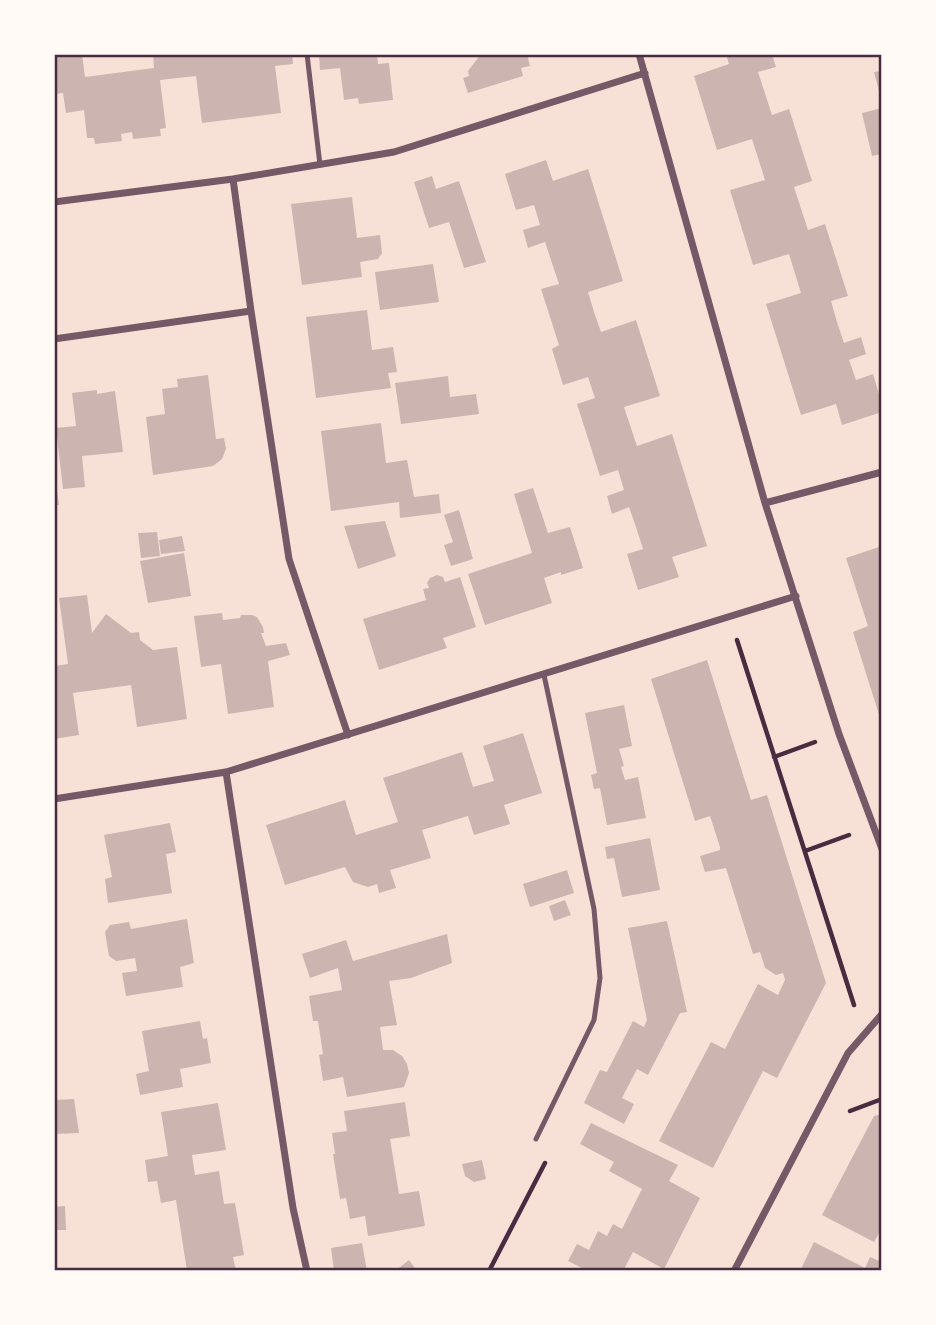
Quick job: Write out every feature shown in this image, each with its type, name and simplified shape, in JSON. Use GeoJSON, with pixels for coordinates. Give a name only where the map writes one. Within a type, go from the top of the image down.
{"type":"FeatureCollection","features":[{"type":"Feature","properties":{"kind":"street"},"geometry":{"type":"LineString","coordinates":[[639,54],[765,503],[839,734],[882,849]]}},
{"type":"Feature","properties":{"kind":"street"},"geometry":{"type":"LineString","coordinates":[[54,202],[233,179],[394,152],[645,73]]}},
{"type":"Feature","properties":{"kind":"street"},"geometry":{"type":"LineString","coordinates":[[233,179],[289,559],[348,735]]}},
{"type":"Feature","properties":{"kind":"street"},"geometry":{"type":"LineString","coordinates":[[54,339],[251,311]]}},
{"type":"Feature","properties":{"kind":"street"},"geometry":{"type":"LineString","coordinates":[[765,503],[882,472]]}},
{"type":"Feature","properties":{"kind":"street"},"geometry":{"type":"LineString","coordinates":[[54,799],[226,772],[796,596]]}},
{"type":"Feature","properties":{"kind":"street"},"geometry":{"type":"LineString","coordinates":[[226,772],[293,1208],[307,1271]]}},
{"type":"Feature","properties":{"kind":"street"},"geometry":{"type":"LineString","coordinates":[[734,1271],[848,1053],[882,1014]]}},
{"type":"Feature","properties":{"kind":"lane"},"geometry":{"type":"LineString","coordinates":[[307,54],[320,165]]}},
{"type":"Feature","properties":{"kind":"lane"},"geometry":{"type":"LineString","coordinates":[[536,1139],[594,1020],[600,978],[594,909],[544,675]]}},
{"type":"Feature","properties":{"kind":"path"},"geometry":{"type":"LineString","coordinates":[[730,617],[863,1036]]}},
{"type":"Feature","properties":{"kind":"path"},"geometry":{"type":"LineString","coordinates":[[774,757],[839,734]]}},
{"type":"Feature","properties":{"kind":"path"},"geometry":{"type":"LineString","coordinates":[[804,851],[873,827]]}},
{"type":"Feature","properties":{"kind":"path"},"geometry":{"type":"LineString","coordinates":[[489,1271],[549,1156],[536,1139]]}},
{"type":"Feature","properties":{"kind":"building"},"geometry":{"type":"Polygon","coordinates":[[[54,54],[82,54],[85,77],[154,68],[153,54],[234,54],[234,57],[292,54],[293,64],[275,66],[281,113],[202,123],[196,76],[160,80],[166,128],[160,129],[161,136],[133,139],[132,132],[121,134],[122,141],[95,144],[94,138],[87,138],[84,110],[66,113],[63,93],[54,94],[54,54]]]}},
{"type":"Feature","properties":{"kind":"building"},"geometry":{"type":"Polygon","coordinates":[[[319,54],[377,54],[378,64],[389,63],[393,100],[359,104],[358,98],[344,100],[340,68],[320,70],[319,54]]]}},
{"type":"Feature","properties":{"kind":"building"},"geometry":{"type":"Polygon","coordinates":[[[481,54],[527,54],[530,66],[521,68],[523,76],[468,93],[463,78],[469,76],[468,71],[481,54]]]}},
{"type":"Feature","properties":{"kind":"building"},"geometry":{"type":"Polygon","coordinates":[[[726,54],[772,54],[776,67],[758,72],[772,115],[789,109],[812,181],[794,187],[808,230],[825,224],[848,296],[831,301],[837,322],[844,343],[861,337],[866,354],[849,360],[856,380],[873,374],[882,412],[842,425],[836,404],[801,415],[766,304],[801,293],[789,254],[753,265],[730,190],[765,180],[752,139],[717,150],[694,76],[729,64],[726,54]]]}},
{"type":"Feature","properties":{"kind":"building"},"geometry":{"type":"Polygon","coordinates":[[[882,71],[882,99],[881,99],[874,72],[882,71]]]}},
{"type":"Feature","properties":{"kind":"building"},"geometry":{"type":"Polygon","coordinates":[[[882,108],[882,154],[872,156],[862,113],[882,108]]]}},
{"type":"Feature","properties":{"kind":"building"},"geometry":{"type":"Polygon","coordinates":[[[546,160],[553,181],[588,169],[623,281],[588,292],[594,312],[601,332],[636,320],[660,396],[624,407],[637,446],[672,434],[707,546],[672,557],[679,577],[638,590],[627,554],[643,549],[636,527],[629,507],[612,514],[607,496],[624,490],[618,470],[600,476],[577,404],[595,398],[588,377],[563,385],[552,349],[559,345],[541,289],[559,284],[545,242],[528,248],[523,230],[540,225],[534,205],[516,210],[505,174],[546,160]]]}},
{"type":"Feature","properties":{"kind":"building"},"geometry":{"type":"Polygon","coordinates":[[[432,176],[436,189],[459,181],[486,262],[464,268],[449,222],[429,228],[414,182],[432,176]]]}},
{"type":"Feature","properties":{"kind":"building"},"geometry":{"type":"Polygon","coordinates":[[[352,197],[357,238],[380,235],[382,253],[378,259],[360,262],[362,277],[302,285],[291,204],[352,197]]]}},
{"type":"Feature","properties":{"kind":"building"},"geometry":{"type":"Polygon","coordinates":[[[433,264],[439,302],[380,310],[375,272],[433,264]]]}},
{"type":"Feature","properties":{"kind":"building"},"geometry":{"type":"Polygon","coordinates":[[[367,310],[372,350],[393,347],[397,372],[388,373],[391,388],[316,398],[306,317],[367,310]]]}},
{"type":"Feature","properties":{"kind":"building"},"geometry":{"type":"Polygon","coordinates":[[[208,375],[216,439],[224,438],[226,449],[222,459],[213,466],[153,475],[146,417],[165,414],[162,389],[178,387],[177,379],[208,375]]]}},
{"type":"Feature","properties":{"kind":"building"},"geometry":{"type":"Polygon","coordinates":[[[448,376],[450,397],[476,394],[479,414],[401,424],[395,383],[448,376]]]}},
{"type":"Feature","properties":{"kind":"building"},"geometry":{"type":"Polygon","coordinates":[[[97,390],[97,394],[115,391],[123,452],[82,456],[85,487],[63,489],[56,428],[76,426],[72,393],[97,390]]]}},
{"type":"Feature","properties":{"kind":"building"},"geometry":{"type":"Polygon","coordinates":[[[381,423],[386,463],[407,460],[414,497],[439,494],[441,513],[400,518],[399,502],[331,511],[321,431],[381,423]]]}},
{"type":"Feature","properties":{"kind":"building"},"geometry":{"type":"Polygon","coordinates":[[[56,484],[59,505],[54,505],[56,484]]]}},
{"type":"Feature","properties":{"kind":"building"},"geometry":{"type":"Polygon","coordinates":[[[533,488],[548,533],[570,527],[583,568],[544,578],[552,603],[485,625],[468,574],[532,553],[514,494],[533,488]]]}},
{"type":"Feature","properties":{"kind":"building"},"geometry":{"type":"Polygon","coordinates":[[[459,510],[473,559],[451,566],[444,545],[453,542],[444,515],[459,510]]]}},
{"type":"Feature","properties":{"kind":"building"},"geometry":{"type":"Polygon","coordinates":[[[385,521],[396,556],[358,569],[344,526],[385,521]]]}},
{"type":"Feature","properties":{"kind":"building"},"geometry":{"type":"Polygon","coordinates":[[[157,532],[160,556],[141,558],[138,533],[157,532]]]}},
{"type":"Feature","properties":{"kind":"building"},"geometry":{"type":"Polygon","coordinates":[[[182,536],[185,551],[161,554],[159,540],[182,536]]]}},
{"type":"Feature","properties":{"kind":"building"},"geometry":{"type":"Polygon","coordinates":[[[882,546],[881,721],[853,632],[868,626],[846,558],[882,546]]]}},
{"type":"Feature","properties":{"kind":"building"},"geometry":{"type":"Polygon","coordinates":[[[184,553],[191,596],[148,603],[140,561],[184,553]]]}},
{"type":"Feature","properties":{"kind":"building"},"geometry":{"type":"Polygon","coordinates":[[[437,575],[443,577],[445,582],[460,577],[476,627],[443,638],[447,648],[379,670],[363,619],[426,600],[423,589],[429,588],[427,583],[430,578],[437,575]]]}},
{"type":"Feature","properties":{"kind":"building"},"geometry":{"type":"Polygon","coordinates":[[[87,595],[92,633],[106,614],[131,633],[139,632],[140,640],[153,650],[177,647],[187,719],[137,727],[131,685],[73,693],[79,735],[54,739],[54,666],[68,664],[59,598],[87,595]]]}},
{"type":"Feature","properties":{"kind":"building"},"geometry":{"type":"Polygon","coordinates":[[[222,613],[223,620],[240,618],[241,615],[257,617],[263,627],[264,633],[261,633],[266,646],[286,643],[290,655],[268,661],[274,707],[228,714],[221,664],[201,667],[194,616],[222,613]]]}},
{"type":"Feature","properties":{"kind":"building"},"geometry":{"type":"Polygon","coordinates":[[[707,660],[751,800],[767,795],[826,983],[777,1078],[763,1071],[713,1168],[659,1141],[711,1042],[725,1049],[758,984],[778,995],[785,980],[783,973],[776,975],[765,968],[760,952],[753,954],[726,868],[705,872],[700,856],[720,850],[720,847],[710,816],[695,821],[651,679],[707,660]]]}},
{"type":"Feature","properties":{"kind":"building"},"geometry":{"type":"Polygon","coordinates":[[[624,705],[632,746],[619,749],[624,766],[621,767],[625,780],[638,777],[646,818],[607,825],[600,788],[594,789],[591,775],[597,773],[585,713],[624,705]]]}},
{"type":"Feature","properties":{"kind":"building"},"geometry":{"type":"Polygon","coordinates":[[[523,733],[542,793],[504,805],[510,824],[474,835],[468,816],[422,830],[431,858],[390,870],[396,888],[379,893],[377,884],[368,887],[353,882],[345,867],[285,885],[266,825],[345,800],[356,835],[398,822],[383,778],[462,752],[473,787],[494,781],[483,746],[523,733]]]}},
{"type":"Feature","properties":{"kind":"building"},"geometry":{"type":"Polygon","coordinates":[[[170,823],[176,852],[166,854],[172,893],[108,903],[105,879],[112,877],[104,835],[170,823]]]}},
{"type":"Feature","properties":{"kind":"building"},"geometry":{"type":"Polygon","coordinates":[[[650,838],[660,890],[622,897],[614,858],[607,859],[605,847],[650,838]]]}},
{"type":"Feature","properties":{"kind":"building"},"geometry":{"type":"Polygon","coordinates":[[[567,870],[574,893],[530,907],[523,884],[567,870]]]}},
{"type":"Feature","properties":{"kind":"building"},"geometry":{"type":"Polygon","coordinates":[[[565,900],[571,915],[554,921],[549,906],[565,900]]]}},
{"type":"Feature","properties":{"kind":"building"},"geometry":{"type":"Polygon","coordinates":[[[187,919],[194,963],[180,967],[183,987],[126,996],[122,973],[137,971],[135,958],[116,961],[109,956],[105,932],[110,925],[129,922],[131,929],[187,919]]]}},
{"type":"Feature","properties":{"kind":"building"},"geometry":{"type":"Polygon","coordinates":[[[667,921],[687,1012],[680,1013],[648,1075],[637,1069],[622,1098],[634,1104],[624,1124],[584,1103],[600,1070],[607,1072],[633,1021],[644,1027],[647,1020],[628,928],[667,921]]]}},
{"type":"Feature","properties":{"kind":"building"},"geometry":{"type":"Polygon","coordinates":[[[447,934],[452,963],[411,978],[389,981],[397,1025],[380,1027],[383,1050],[393,1050],[402,1056],[407,1064],[409,1073],[404,1087],[347,1097],[343,1077],[323,1081],[319,1055],[323,1054],[318,1021],[313,1021],[309,996],[342,990],[338,968],[310,978],[302,954],[346,940],[353,961],[447,934]]]}},
{"type":"Feature","properties":{"kind":"building"},"geometry":{"type":"Polygon","coordinates":[[[200,1021],[203,1039],[207,1038],[211,1063],[180,1069],[183,1087],[140,1095],[136,1074],[149,1071],[142,1031],[200,1021]]]}},
{"type":"Feature","properties":{"kind":"building"},"geometry":{"type":"Polygon","coordinates":[[[74,1099],[79,1133],[54,1134],[54,1100],[74,1099]]]}},
{"type":"Feature","properties":{"kind":"building"},"geometry":{"type":"Polygon","coordinates":[[[405,1102],[410,1136],[390,1139],[399,1194],[419,1191],[425,1226],[368,1236],[365,1216],[350,1219],[346,1198],[340,1199],[332,1133],[347,1131],[344,1111],[405,1102]]]}},
{"type":"Feature","properties":{"kind":"building"},"geometry":{"type":"Polygon","coordinates":[[[218,1103],[226,1150],[192,1155],[195,1175],[219,1171],[224,1204],[235,1203],[244,1255],[233,1257],[236,1271],[187,1271],[176,1200],[161,1203],[157,1181],[148,1182],[145,1160],[168,1156],[161,1112],[218,1103]]]}},
{"type":"Feature","properties":{"kind":"building"},"geometry":{"type":"Polygon","coordinates":[[[882,1114],[882,1228],[874,1242],[822,1215],[874,1116],[882,1114]]]}},
{"type":"Feature","properties":{"kind":"building"},"geometry":{"type":"Polygon","coordinates":[[[591,1123],[678,1165],[669,1181],[700,1198],[664,1269],[633,1252],[623,1271],[588,1271],[568,1261],[577,1244],[589,1250],[598,1231],[607,1236],[613,1224],[622,1229],[642,1189],[609,1171],[614,1162],[580,1144],[591,1123]]]}},
{"type":"Feature","properties":{"kind":"building"},"geometry":{"type":"Polygon","coordinates":[[[482,1160],[486,1179],[474,1182],[465,1176],[462,1164],[482,1160]]]}},
{"type":"Feature","properties":{"kind":"building"},"geometry":{"type":"Polygon","coordinates":[[[65,1206],[66,1230],[54,1230],[54,1207],[65,1206]]]}},
{"type":"Feature","properties":{"kind":"building"},"geometry":{"type":"Polygon","coordinates":[[[814,1242],[865,1268],[870,1257],[882,1262],[882,1271],[800,1271],[814,1242]]]}},
{"type":"Feature","properties":{"kind":"building"},"geometry":{"type":"Polygon","coordinates":[[[362,1243],[367,1271],[334,1271],[331,1248],[362,1243]]]}},
{"type":"Feature","properties":{"kind":"building"},"geometry":{"type":"Polygon","coordinates":[[[409,1260],[417,1271],[395,1271],[409,1260]]]}}]}
